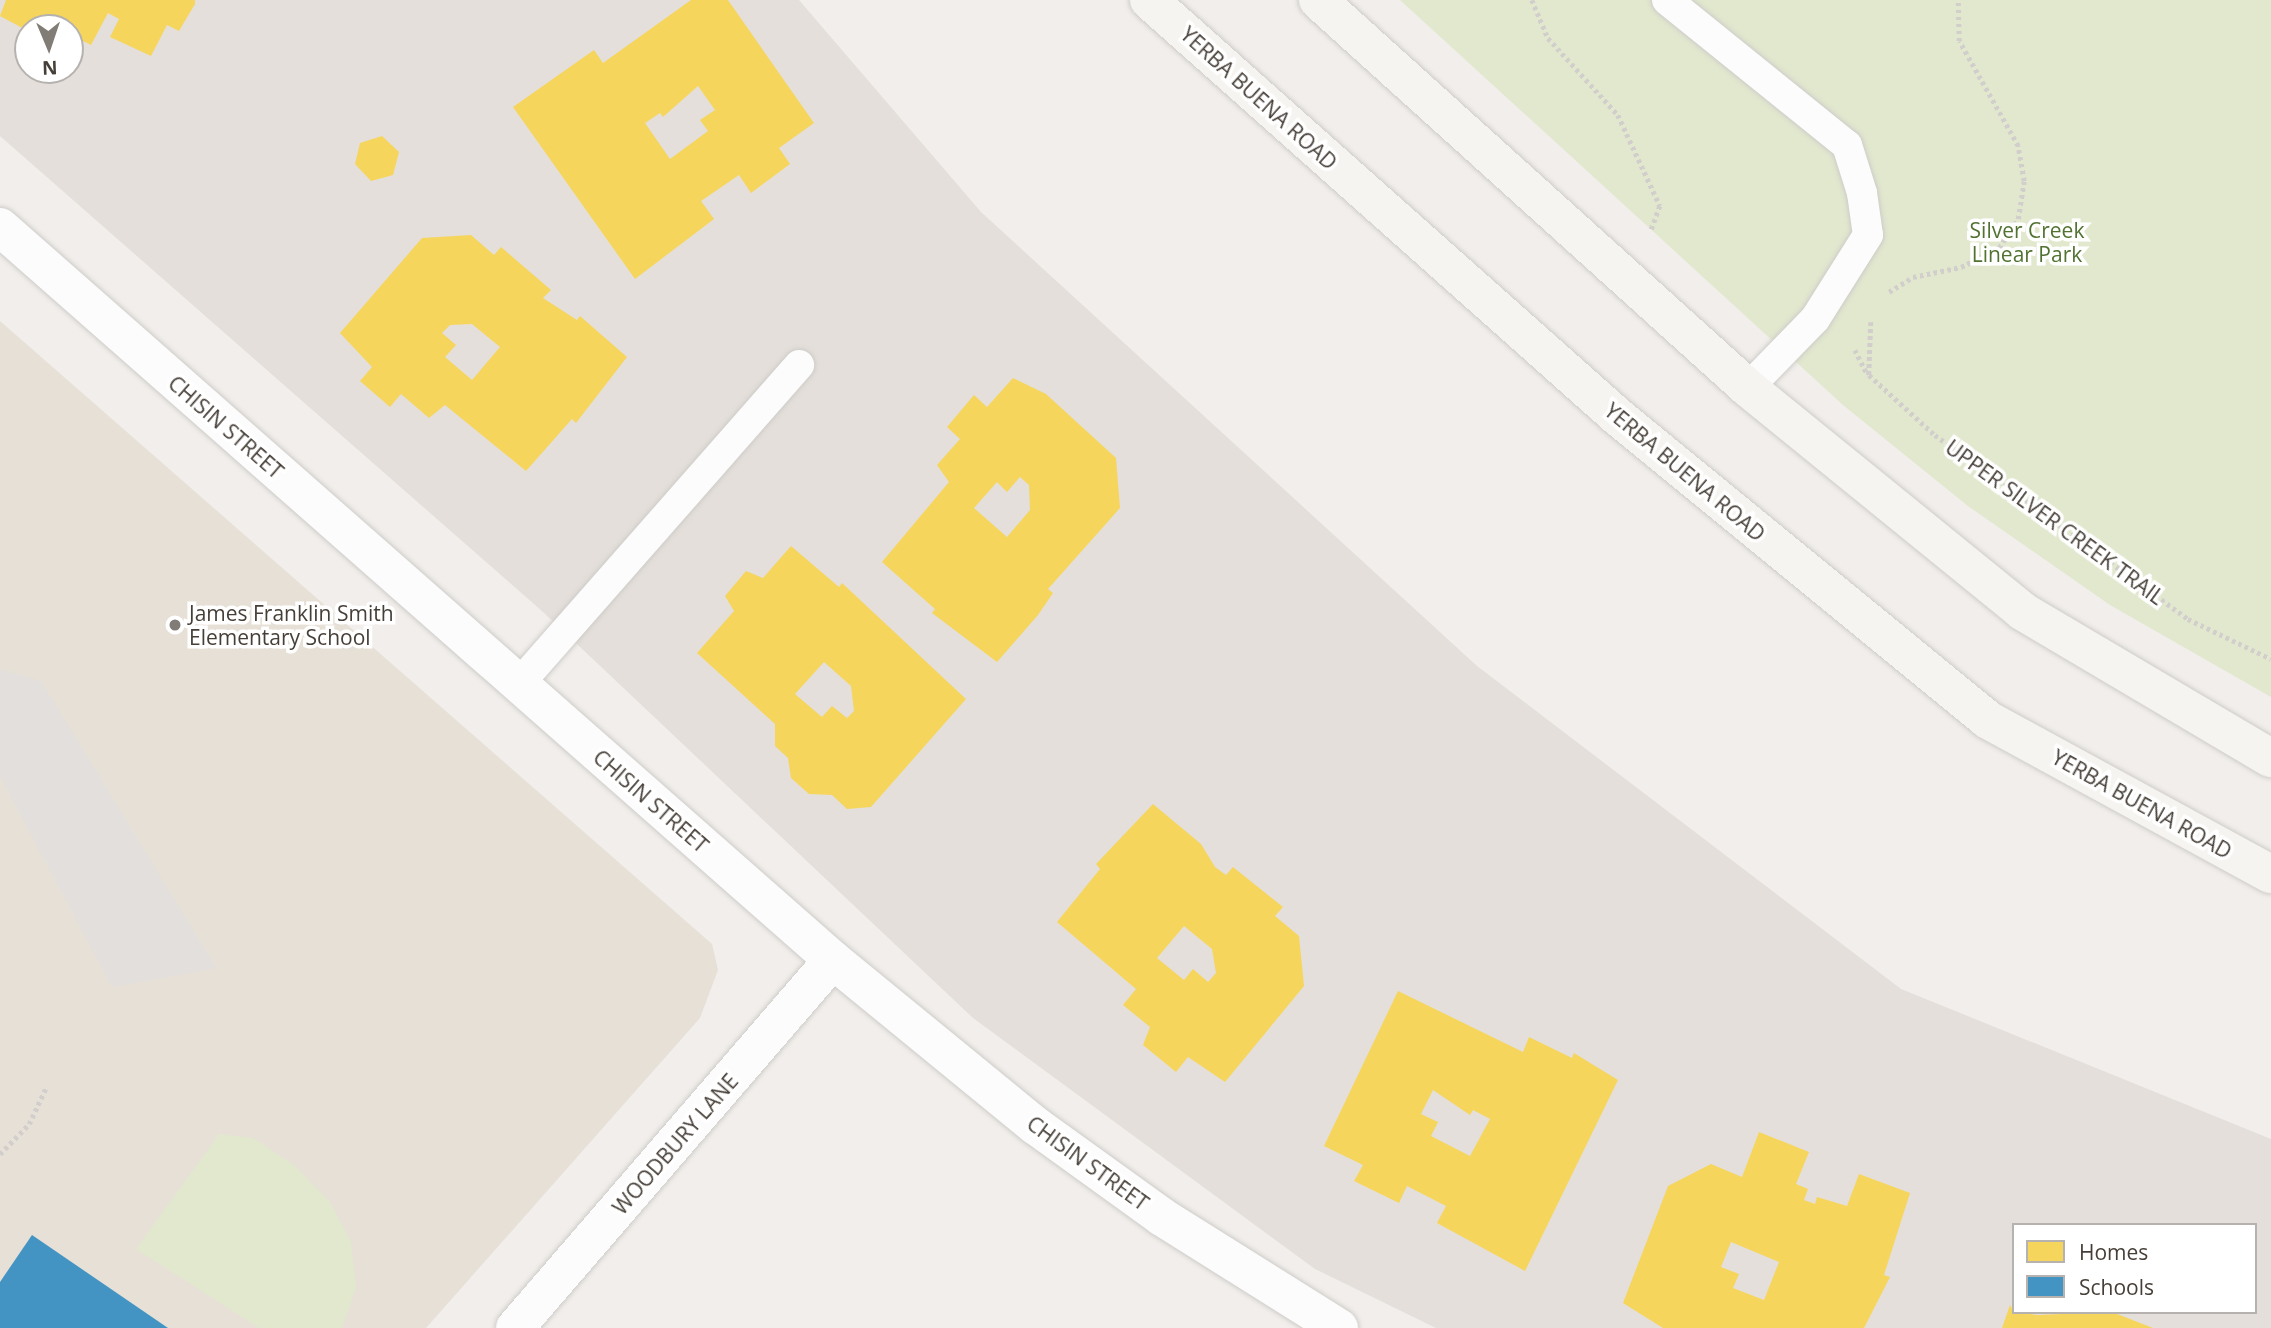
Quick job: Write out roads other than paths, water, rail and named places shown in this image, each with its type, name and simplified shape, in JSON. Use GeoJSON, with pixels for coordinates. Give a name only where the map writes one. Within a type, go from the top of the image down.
{"type":"FeatureCollection","features":[{"type":"Feature","properties":{"kind":"main road","name":"YERBA BUENA ROAD"},"geometry":{"type":"LineString","coordinates":[[1149,0],[1618,417],[1988,720],[2271,874]]}},
{"type":"Feature","properties":{"kind":"main road"},"geometry":{"type":"LineString","coordinates":[[1318,0],[1748,388],[2022,611],[2271,758]]}},
{"type":"Feature","properties":{"kind":"street","name":"CHISIN STREET"},"geometry":{"type":"LineString","coordinates":[[0,227],[834,960],[1068,1149],[1161,1217],[1339,1328]]}},
{"type":"Feature","properties":{"kind":"street","name":"WOODBURY LANE"},"geometry":{"type":"LineString","coordinates":[[515,1328],[834,960]]}},
{"type":"Feature","properties":{"kind":"lane"},"geometry":{"type":"LineString","coordinates":[[1667,0],[1847,145],[1863,193],[1868,235],[1815,319],[1748,388]]}},
{"type":"Feature","properties":{"kind":"lane"},"geometry":{"type":"LineString","coordinates":[[518,685],[799,365]]}},
{"type":"Feature","properties":{"kind":"place","name":"James Franklin Smith Elementary School"},"geometry":{"type":"Point","coordinates":[175,625]}},
{"type":"Feature","properties":{"kind":"park label","name":"Silver Creek Linear Park"},"geometry":{"type":"Point","coordinates":[2027,242]}}]}
